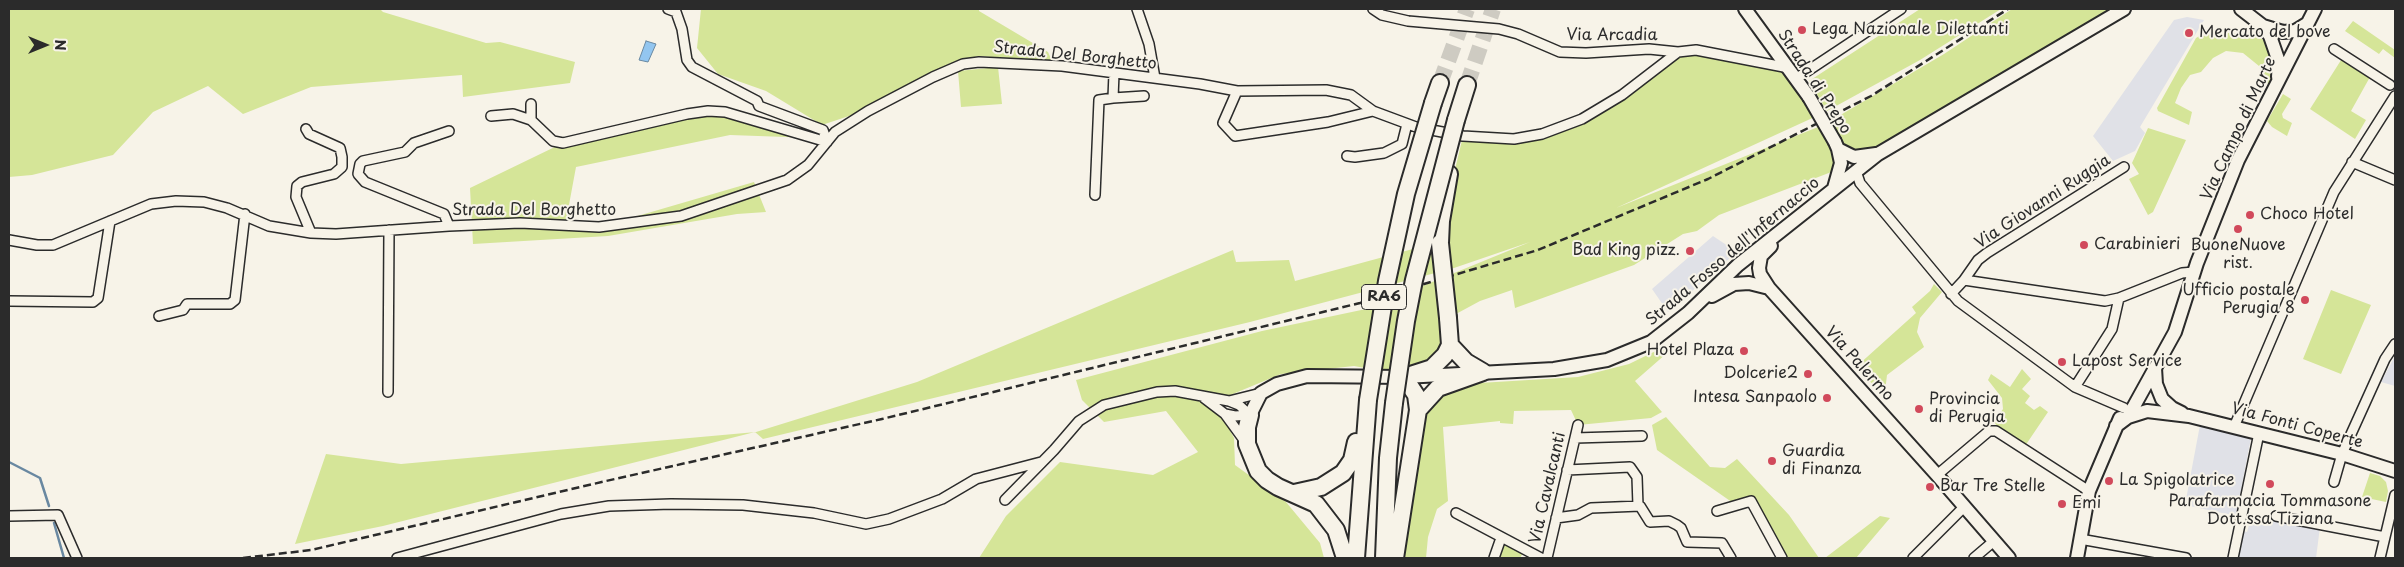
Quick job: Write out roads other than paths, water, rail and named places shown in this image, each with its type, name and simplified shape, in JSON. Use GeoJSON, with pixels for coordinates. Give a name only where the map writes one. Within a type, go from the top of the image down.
{"type":"FeatureCollection","features":[{"type":"Feature","properties":{"kind":"highway","name":"RA6"},"geometry":{"type":"LineString","coordinates":[[1356,558],[1364,400],[1406,194],[1440,83]]}},
{"type":"Feature","properties":{"kind":"highway","name":"RA6"},"geometry":{"type":"LineString","coordinates":[[1384,558],[1387,476],[1394,403],[1406,321],[1414,280],[1467,85]]}},
{"type":"Feature","properties":{"kind":"highway"},"geometry":{"type":"LineString","coordinates":[[1395,558],[1418,410],[1416,395],[1404,377],[1432,368],[1445,355],[1450,346],[1440,243],[1441,221],[1458,114]]}},
{"type":"Feature","properties":{"kind":"highway"},"geometry":{"type":"LineString","coordinates":[[1450,346],[1466,362],[1483,372]]}},
{"type":"Feature","properties":{"kind":"highway"},"geometry":{"type":"LineString","coordinates":[[1418,410],[1438,388],[1483,372]]}},
{"type":"Feature","properties":{"kind":"highway"},"geometry":{"type":"LineString","coordinates":[[1294,493],[1321,487],[1343,473],[1352,460],[1364,400]]}},
{"type":"Feature","properties":{"kind":"highway"},"geometry":{"type":"LineString","coordinates":[[1250,415],[1247,427],[1247,444],[1258,471],[1267,480],[1316,504],[1336,530],[1345,558]]}},
{"type":"Feature","properties":{"kind":"main road","name":"Strada di Prepo"},"geometry":{"type":"LineString","coordinates":[[1744,9],[1793,73],[1837,145],[1840,172],[1834,188]]}},
{"type":"Feature","properties":{"kind":"main road","name":"Strada Fosso dell'Infernaccio"},"geometry":{"type":"LineString","coordinates":[[1261,394],[1276,384],[1307,376],[1404,377],[1554,369],[1607,360],[1651,342],[1688,313],[1738,265],[1878,154],[2124,9]]}},
{"type":"Feature","properties":{"kind":"main road"},"geometry":{"type":"LineString","coordinates":[[2241,9],[2263,26],[2283,32],[2295,31],[2308,23]]}},
{"type":"Feature","properties":{"kind":"main road","name":"Via Campo di Marte"},"geometry":{"type":"LineString","coordinates":[[2126,412],[2186,294],[2238,160],[2315,9]]}},
{"type":"Feature","properties":{"kind":"main road"},"geometry":{"type":"LineString","coordinates":[[2263,26],[2276,50],[2279,62],[2278,82]]}},
{"type":"Feature","properties":{"kind":"main road","name":"Strada di Prepo"},"geometry":{"type":"LineString","coordinates":[[1837,145],[1854,157],[1878,154]]}},
{"type":"Feature","properties":{"kind":"main road","name":"Via Palermo"},"geometry":{"type":"LineString","coordinates":[[1778,232],[1759,262],[1760,274],[1769,288],[1937,475],[2008,558]]}},
{"type":"Feature","properties":{"kind":"main road"},"geometry":{"type":"LineString","coordinates":[[1688,313],[1718,292],[1734,284],[1749,283],[1769,288]]}},
{"type":"Feature","properties":{"kind":"main road","name":"Via Campo di Marte"},"geometry":{"type":"LineString","coordinates":[[2076,557],[2089,491],[2116,426],[2155,368],[2175,332],[2184,309],[2186,294]]}},
{"type":"Feature","properties":{"kind":"main road","name":"Via Fonti Coperte"},"geometry":{"type":"LineString","coordinates":[[2155,368],[2156,384],[2162,399],[2172,408],[2189,416]]}},
{"type":"Feature","properties":{"kind":"main road"},"geometry":{"type":"LineString","coordinates":[[1250,415],[1261,394]]}},
{"type":"Feature","properties":{"kind":"main road","name":"Via Fonti Coperte"},"geometry":{"type":"LineString","coordinates":[[2126,412],[2147,411],[2189,416],[2342,454],[2395,471]]}},
{"type":"Feature","properties":{"kind":"street"},"geometry":{"type":"LineString","coordinates":[[668,9],[676,12],[682,28],[687,60],[692,67],[757,101],[759,106],[823,130],[827,142]]}},
{"type":"Feature","properties":{"kind":"street"},"geometry":{"type":"LineString","coordinates":[[1137,9],[1149,44],[1155,78]]}},
{"type":"Feature","properties":{"kind":"street","name":"Via Arcadia"},"geometry":{"type":"LineString","coordinates":[[1373,9],[1382,15],[1408,21],[1499,29],[1518,34],[1560,52],[1586,53],[1649,49],[1678,52]]}},
{"type":"Feature","properties":{"kind":"street"},"geometry":{"type":"LineString","coordinates":[[1678,52],[1696,50],[1793,73],[1901,9]]}},
{"type":"Feature","properties":{"kind":"street"},"geometry":{"type":"LineString","coordinates":[[2334,49],[2390,86]]}},
{"type":"Feature","properties":{"kind":"street","name":"Strada Del Borghetto"},"geometry":{"type":"LineString","coordinates":[[9,240],[37,245],[53,245],[151,204],[176,201],[204,202],[245,214],[269,226],[311,233],[336,234],[520,223],[599,227],[681,216],[787,180],[808,165],[835,132],[868,111],[933,77],[963,64],[979,62],[1114,73],[1237,91],[1326,90],[1351,95],[1374,111],[1407,124],[1463,136],[1514,139],[1542,134],[1582,119],[1622,95],[1678,52]]}},
{"type":"Feature","properties":{"kind":"street"},"geometry":{"type":"LineString","coordinates":[[1113,98],[1114,73]]}},
{"type":"Feature","properties":{"kind":"street"},"geometry":{"type":"LineString","coordinates":[[1237,91],[1223,122],[1235,136],[1328,122],[1374,111]]}},
{"type":"Feature","properties":{"kind":"street"},"geometry":{"type":"LineString","coordinates":[[1095,195],[1099,100],[1144,96]]}},
{"type":"Feature","properties":{"kind":"street"},"geometry":{"type":"LineString","coordinates":[[2234,426],[2334,192],[2395,96]]}},
{"type":"Feature","properties":{"kind":"street"},"geometry":{"type":"LineString","coordinates":[[530,104],[531,120]]}},
{"type":"Feature","properties":{"kind":"street"},"geometry":{"type":"LineString","coordinates":[[490,116],[513,114],[531,120],[553,141],[564,143],[687,114],[708,111],[726,112],[827,142]]}},
{"type":"Feature","properties":{"kind":"street"},"geometry":{"type":"LineString","coordinates":[[1347,156],[1355,158],[1384,153],[1402,144],[1407,124]]}},
{"type":"Feature","properties":{"kind":"street"},"geometry":{"type":"LineString","coordinates":[[306,129],[309,134],[340,148],[342,157],[342,167],[334,174],[302,182],[298,186],[296,197],[311,233]]}},
{"type":"Feature","properties":{"kind":"street"},"geometry":{"type":"LineString","coordinates":[[449,131],[414,143],[405,152],[363,162],[360,164],[358,174],[365,182],[444,214],[449,226]]}},
{"type":"Feature","properties":{"kind":"street"},"geometry":{"type":"LineString","coordinates":[[2352,162],[2395,180]]}},
{"type":"Feature","properties":{"kind":"street","name":"Via Giovanni Ruggia"},"geometry":{"type":"LineString","coordinates":[[1951,294],[1978,260],[1987,253],[2124,167]]}},
{"type":"Feature","properties":{"kind":"street"},"geometry":{"type":"LineString","coordinates":[[1856,171],[1860,183],[1951,294],[2075,387],[2126,412]]}},
{"type":"Feature","properties":{"kind":"street"},"geometry":{"type":"LineString","coordinates":[[159,316],[183,310],[187,304],[230,304],[235,300],[245,214]]}},
{"type":"Feature","properties":{"kind":"street"},"geometry":{"type":"LineString","coordinates":[[9,301],[93,302],[98,298],[110,221]]}},
{"type":"Feature","properties":{"kind":"street"},"geometry":{"type":"LineString","coordinates":[[388,392],[389,230]]}},
{"type":"Feature","properties":{"kind":"street"},"geometry":{"type":"LineString","coordinates":[[1964,280],[2094,300],[2119,298],[2182,273],[2194,272]]}},
{"type":"Feature","properties":{"kind":"street"},"geometry":{"type":"LineString","coordinates":[[2075,387],[2112,329],[2119,298]]}},
{"type":"Feature","properties":{"kind":"street"},"geometry":{"type":"LineString","coordinates":[[2334,482],[2342,454],[2385,359],[2395,344]]}},
{"type":"Feature","properties":{"kind":"street","name":"Strada Fosso dell'Infernaccio"},"geometry":{"type":"LineString","coordinates":[[1005,500],[1078,421],[1104,405],[1157,392],[1175,391],[1204,398],[1229,401],[1239,405],[1250,415]]}},
{"type":"Feature","properties":{"kind":"street","name":"Strada Fosso dell'Infernaccio"},"geometry":{"type":"LineString","coordinates":[[1229,401],[1261,394]]}},
{"type":"Feature","properties":{"kind":"street","name":"Strada Fosso dell'Infernaccio"},"geometry":{"type":"LineString","coordinates":[[1204,398],[1225,414],[1247,444]]}},
{"type":"Feature","properties":{"kind":"street"},"geometry":{"type":"LineString","coordinates":[[1225,414],[1235,416],[1250,415]]}},
{"type":"Feature","properties":{"kind":"street","name":"Via Cavalcanti"},"geometry":{"type":"LineString","coordinates":[[1547,558],[1578,425]]}},
{"type":"Feature","properties":{"kind":"street"},"geometry":{"type":"LineString","coordinates":[[1937,475],[1989,430],[1996,430],[2089,491]]}},
{"type":"Feature","properties":{"kind":"street"},"geometry":{"type":"LineString","coordinates":[[2233,558],[2259,433]]}},
{"type":"Feature","properties":{"kind":"street"},"geometry":{"type":"LineString","coordinates":[[1575,438],[1642,436]]}},
{"type":"Feature","properties":{"kind":"street"},"geometry":{"type":"LineString","coordinates":[[397,558],[561,514],[609,506],[671,504],[743,505],[814,513],[866,524],[889,519],[942,499],[976,479],[1041,462]]}},
{"type":"Feature","properties":{"kind":"street"},"geometry":{"type":"LineString","coordinates":[[1567,470],[1630,467],[1637,477],[1638,506],[1650,522],[1668,521],[1681,528],[1687,542],[1722,543],[1731,558]]}},
{"type":"Feature","properties":{"kind":"street"},"geometry":{"type":"LineString","coordinates":[[2380,558],[2389,532],[2395,495]]}},
{"type":"Feature","properties":{"kind":"street"},"geometry":{"type":"LineString","coordinates":[[1717,511],[1751,502],[1782,558]]}},
{"type":"Feature","properties":{"kind":"street"},"geometry":{"type":"LineString","coordinates":[[1556,518],[1578,515],[1591,508],[1638,506]]}},
{"type":"Feature","properties":{"kind":"street"},"geometry":{"type":"LineString","coordinates":[[1913,558],[1964,507]]}},
{"type":"Feature","properties":{"kind":"street"},"geometry":{"type":"LineString","coordinates":[[1456,513],[1541,558]]}},
{"type":"Feature","properties":{"kind":"street"},"geometry":{"type":"LineString","coordinates":[[9,516],[58,515],[77,558]]}},
{"type":"Feature","properties":{"kind":"street"},"geometry":{"type":"LineString","coordinates":[[2276,516],[2389,532]]}},
{"type":"Feature","properties":{"kind":"street"},"geometry":{"type":"LineString","coordinates":[[1494,558],[1501,538]]}},
{"type":"Feature","properties":{"kind":"street"},"geometry":{"type":"LineString","coordinates":[[2080,539],[2186,558]]}},
{"type":"Feature","properties":{"kind":"street"},"geometry":{"type":"LineString","coordinates":[[1974,558],[1994,541]]}},
{"type":"Feature","properties":{"kind":"water"},"geometry":{"type":"Polygon","coordinates":[[[646,41],[656,44],[648,62],[639,60],[646,41]]]}},
{"type":"Feature","properties":{"kind":"waterway"},"geometry":{"type":"LineString","coordinates":[[9,462],[40,478],[49,506]]}},
{"type":"Feature","properties":{"kind":"waterway"},"geometry":{"type":"LineString","coordinates":[[54,523],[64,558]]}},
{"type":"Feature","properties":{"kind":"tunnel"},"geometry":{"type":"LineString","coordinates":[[1440,83],[1467,9]]}},
{"type":"Feature","properties":{"kind":"tunnel"},"geometry":{"type":"LineString","coordinates":[[1467,85],[1493,9]]}},
{"type":"Feature","properties":{"kind":"railway"},"geometry":{"type":"LineString","coordinates":[[243,558],[311,550],[882,419],[1360,303],[1538,250],[1708,179],[1871,96],[2008,9]]}},
{"type":"Feature","properties":{"kind":"place","name":"Lega Nazionale Dilettanti"},"geometry":{"type":"Point","coordinates":[1802,30]}},
{"type":"Feature","properties":{"kind":"place","name":"Mercato del bove"},"geometry":{"type":"Point","coordinates":[2189,33]}},
{"type":"Feature","properties":{"kind":"place","name":"Choco Hotel"},"geometry":{"type":"Point","coordinates":[2250,215]}},
{"type":"Feature","properties":{"kind":"place","name":"BuoneNuove rist."},"geometry":{"type":"Point","coordinates":[2238,229]}},
{"type":"Feature","properties":{"kind":"place","name":"Carabinieri"},"geometry":{"type":"Point","coordinates":[2084,245]}},
{"type":"Feature","properties":{"kind":"place","name":"Bad King pizz."},"geometry":{"type":"Point","coordinates":[1690,251]}},
{"type":"Feature","properties":{"kind":"place","name":"Ufficio postale Perugia 8"},"geometry":{"type":"Point","coordinates":[2305,300]}},
{"type":"Feature","properties":{"kind":"place","name":"Hotel Plaza"},"geometry":{"type":"Point","coordinates":[1744,351]}},
{"type":"Feature","properties":{"kind":"place","name":"Lapost Service"},"geometry":{"type":"Point","coordinates":[2062,362]}},
{"type":"Feature","properties":{"kind":"place","name":"Dolcerie2"},"geometry":{"type":"Point","coordinates":[1808,374]}},
{"type":"Feature","properties":{"kind":"place","name":"Intesa Sanpaolo"},"geometry":{"type":"Point","coordinates":[1827,398]}},
{"type":"Feature","properties":{"kind":"place","name":"Provincia di Perugia"},"geometry":{"type":"Point","coordinates":[1919,409]}},
{"type":"Feature","properties":{"kind":"place","name":"Guardia di Finanza"},"geometry":{"type":"Point","coordinates":[1772,461]}},
{"type":"Feature","properties":{"kind":"place","name":"La Spigolatrice"},"geometry":{"type":"Point","coordinates":[2109,481]}},
{"type":"Feature","properties":{"kind":"place","name":"Parafarmacia Tommasone Dott.ssa Tiziana"},"geometry":{"type":"Point","coordinates":[2270,484]}},
{"type":"Feature","properties":{"kind":"place","name":"Bar Tre Stelle"},"geometry":{"type":"Point","coordinates":[1930,487]}},
{"type":"Feature","properties":{"kind":"place","name":"Emi"},"geometry":{"type":"Point","coordinates":[2062,504]}}]}
